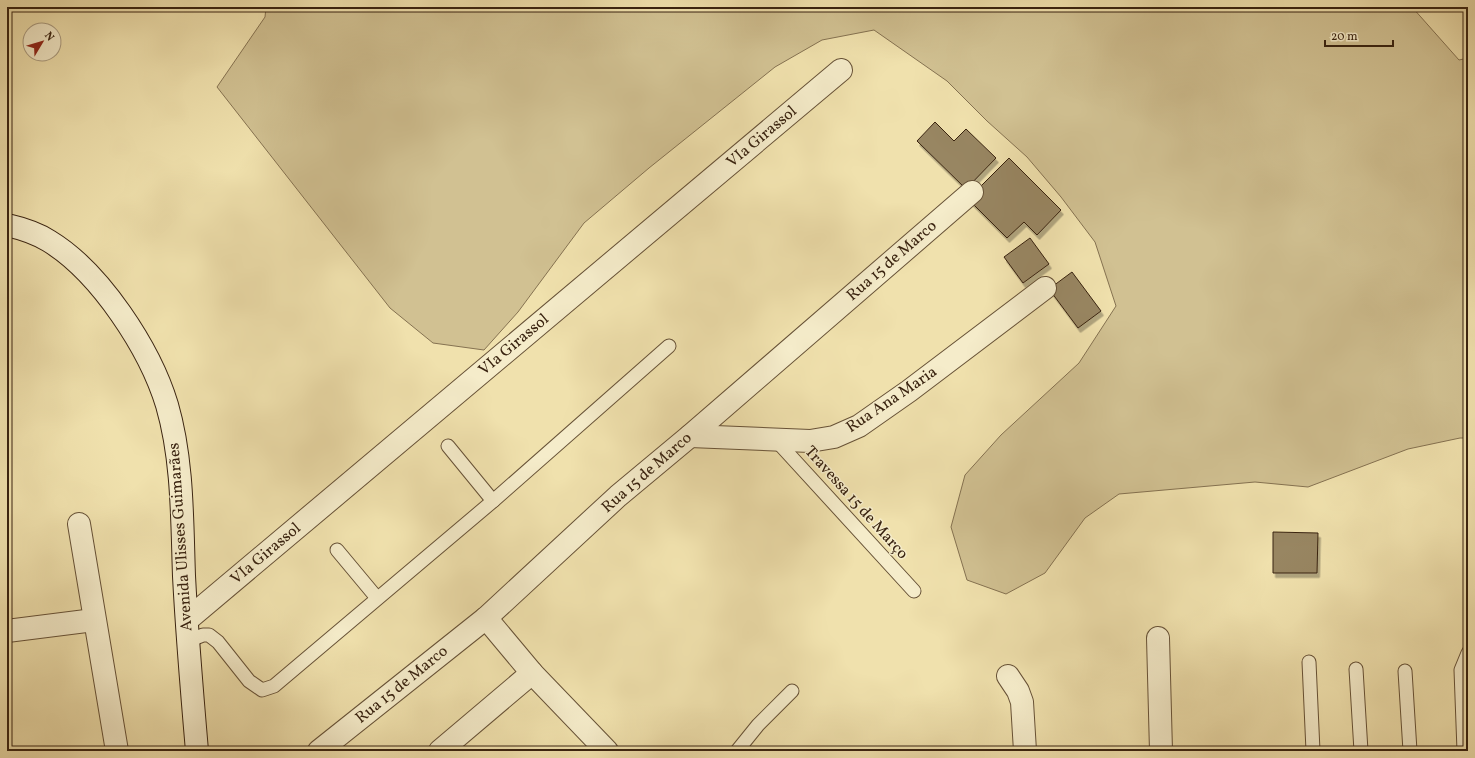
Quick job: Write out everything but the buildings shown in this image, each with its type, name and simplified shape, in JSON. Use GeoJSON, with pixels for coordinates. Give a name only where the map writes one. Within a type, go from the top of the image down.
{"type":"FeatureCollection","features":[{"type":"Feature","properties":{"kind":"street","name":"VIa Girassol"},"geometry":{"type":"LineString","coordinates":[[188,631],[841,70]]}},
{"type":"Feature","properties":{"kind":"street","name":"Rua 15 de Marco"},"geometry":{"type":"LineString","coordinates":[[319,751],[486,618],[618,496],[690,436],[972,192]]}},
{"type":"Feature","properties":{"kind":"street","name":"Avenida Ulisses Guimarães"},"geometry":{"type":"LineString","coordinates":[[7,225],[14,226],[49,241],[79,264],[108,295],[131,329],[153,370],[167,405],[175,442],[180,482],[188,631],[197,751]]}},
{"type":"Feature","properties":{"kind":"street","name":"Rua Ana Maria"},"geometry":{"type":"LineString","coordinates":[[690,436],[774,438],[810,441],[834,437],[859,426],[909,392],[1045,288]]}},
{"type":"Feature","properties":{"kind":"street"},"geometry":{"type":"LineString","coordinates":[[78,524],[117,751]]}},
{"type":"Feature","properties":{"kind":"street"},"geometry":{"type":"LineString","coordinates":[[486,618],[532,673],[607,751]]}},
{"type":"Feature","properties":{"kind":"street"},"geometry":{"type":"LineString","coordinates":[[7,631],[94,620]]}},
{"type":"Feature","properties":{"kind":"street"},"geometry":{"type":"LineString","coordinates":[[1158,638],[1161,751]]}},
{"type":"Feature","properties":{"kind":"street"},"geometry":{"type":"LineString","coordinates":[[440,751],[532,673]]}},
{"type":"Feature","properties":{"kind":"street"},"geometry":{"type":"LineString","coordinates":[[1008,676],[1018,691],[1022,702],[1025,751]]}},
{"type":"Feature","properties":{"kind":"lane"},"geometry":{"type":"LineString","coordinates":[[188,631],[209,635],[218,642],[249,681],[262,690],[274,686],[494,501],[669,346]]}},
{"type":"Feature","properties":{"kind":"lane","name":"Travessa 15 de Março"},"geometry":{"type":"LineString","coordinates":[[774,438],[914,592]]}},
{"type":"Feature","properties":{"kind":"lane"},"geometry":{"type":"LineString","coordinates":[[448,446],[494,501]]}},
{"type":"Feature","properties":{"kind":"lane"},"geometry":{"type":"LineString","coordinates":[[337,550],[377,598]]}},
{"type":"Feature","properties":{"kind":"lane"},"geometry":{"type":"LineString","coordinates":[[1464,751],[1461,670],[1468,653]]}},
{"type":"Feature","properties":{"kind":"lane"},"geometry":{"type":"LineString","coordinates":[[1308,662],[1313,751]]}},
{"type":"Feature","properties":{"kind":"lane"},"geometry":{"type":"LineString","coordinates":[[1356,669],[1361,751]]}},
{"type":"Feature","properties":{"kind":"lane"},"geometry":{"type":"LineString","coordinates":[[1405,672],[1410,751]]}},
{"type":"Feature","properties":{"kind":"lane"},"geometry":{"type":"LineString","coordinates":[[737,751],[758,726],[792,691]]}},
{"type":"Feature","properties":{"kind":"shaded area"},"geometry":{"type":"Polygon","coordinates":[[[266,7],[1412,7],[1459,60],[1468,58],[1468,438],[1460,438],[1408,449],[1308,487],[1255,482],[1119,494],[1085,518],[1045,573],[1006,594],[967,580],[951,527],[965,475],[1001,435],[1079,363],[1116,306],[1095,242],[1061,197],[1027,157],[987,121],[947,81],[874,30],[822,40],[775,67],[649,168],[584,223],[518,312],[484,350],[433,343],[390,308],[217,87],[265,17],[266,7]]]}}]}
